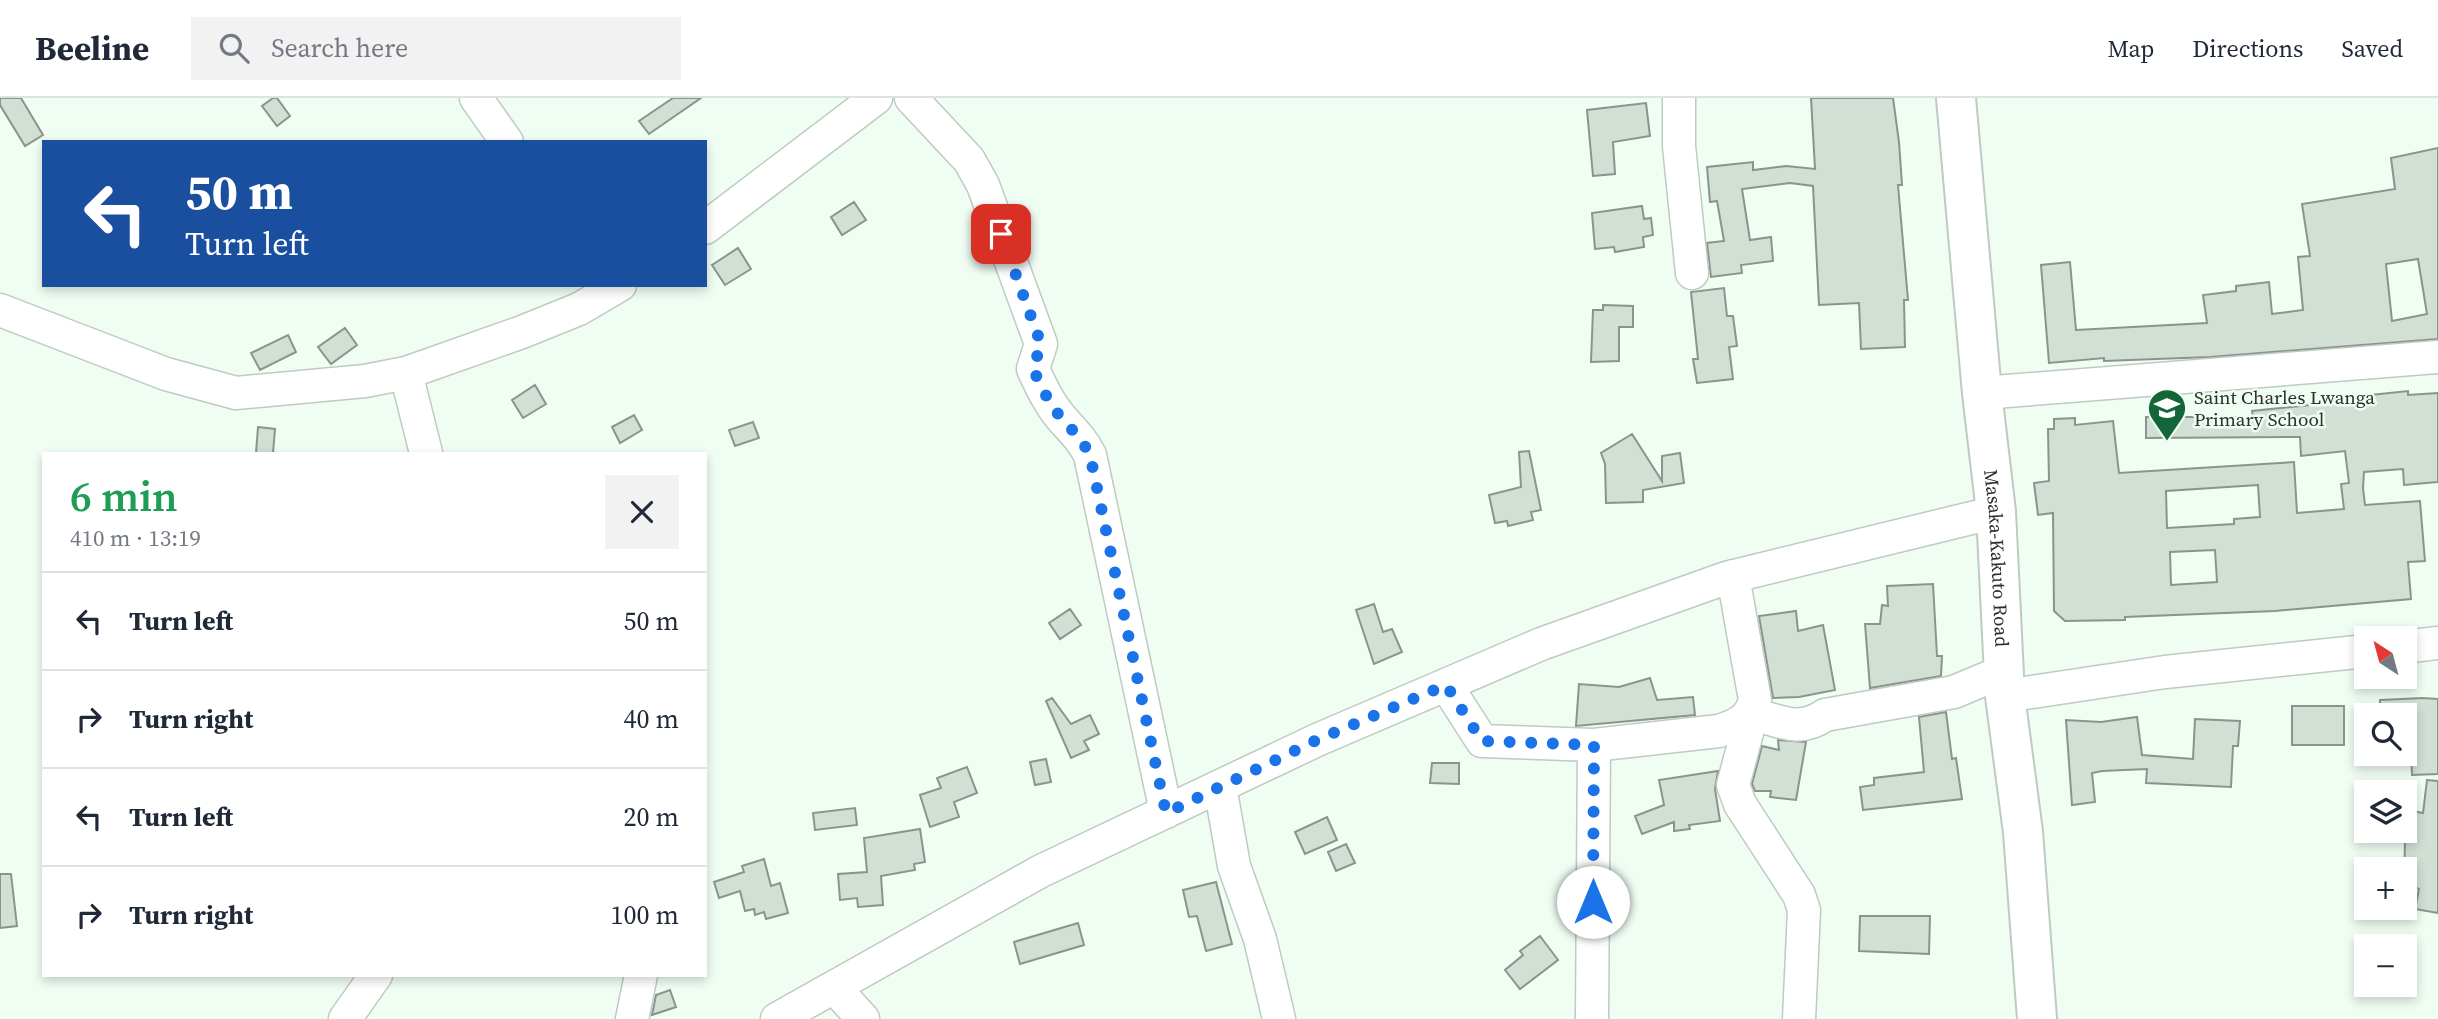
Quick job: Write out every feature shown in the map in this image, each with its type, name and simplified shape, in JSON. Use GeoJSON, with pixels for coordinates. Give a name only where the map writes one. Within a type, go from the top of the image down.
{"type":"FeatureCollection","features":[{"type":"Feature","properties":{"kind":"highway","name":"Masaka-Kakuto Road"},"geometry":{"type":"LineString","coordinates":[[1956,98],[1982,393],[1996,512],[2004,683],[2023,832],[2037,1019]]}},
{"type":"Feature","properties":{"kind":"street"},"geometry":{"type":"LineString","coordinates":[[476,98],[506,140]]}},
{"type":"Feature","properties":{"kind":"street"},"geometry":{"type":"LineString","coordinates":[[707,226],[876,98]]}},
{"type":"Feature","properties":{"kind":"street"},"geometry":{"type":"LineString","coordinates":[[911,98],[969,160],[983,185],[1041,344],[1033,369],[1063,420],[1080,434],[1090,455],[1166,813]]}},
{"type":"Feature","properties":{"kind":"street"},"geometry":{"type":"LineString","coordinates":[[1679,98],[1679,146],[1692,273]]}},
{"type":"Feature","properties":{"kind":"street"},"geometry":{"type":"LineString","coordinates":[[0,310],[166,374],[236,393],[365,381],[405,373],[579,309],[617,287]]}},
{"type":"Feature","properties":{"kind":"street"},"geometry":{"type":"LineString","coordinates":[[1982,393],[2438,357]]}},
{"type":"Feature","properties":{"kind":"street"},"geometry":{"type":"LineString","coordinates":[[405,373],[426,452]]}},
{"type":"Feature","properties":{"kind":"street"},"geometry":{"type":"LineString","coordinates":[[777,1019],[1041,870],[1317,740],[1541,644],[1733,576],[1996,512]]}},
{"type":"Feature","properties":{"kind":"street"},"geometry":{"type":"LineString","coordinates":[[1733,576],[1755,700],[1733,785],[1740,804],[1799,895],[1804,910],[1798,1019]]}},
{"type":"Feature","properties":{"kind":"street"},"geometry":{"type":"LineString","coordinates":[[2417,645],[2438,643]]}},
{"type":"Feature","properties":{"kind":"street"},"geometry":{"type":"LineString","coordinates":[[1752,714],[1800,726],[1812,724],[1825,715],[2004,683],[2165,672],[2354,652]]}},
{"type":"Feature","properties":{"kind":"street"},"geometry":{"type":"LineString","coordinates":[[1446,685],[1482,741],[1594,745],[1718,731],[1737,725],[1752,714]]}},
{"type":"Feature","properties":{"kind":"street"},"geometry":{"type":"LineString","coordinates":[[1592,1019],[1594,745]]}},
{"type":"Feature","properties":{"kind":"street"},"geometry":{"type":"LineString","coordinates":[[1220,786],[1234,866],[1260,939],[1279,1019]]}},
{"type":"Feature","properties":{"kind":"street"},"geometry":{"type":"LineString","coordinates":[[345,1019],[375,977]]}},
{"type":"Feature","properties":{"kind":"street"},"geometry":{"type":"LineString","coordinates":[[632,1019],[641,977]]}},
{"type":"Feature","properties":{"kind":"street"},"geometry":{"type":"LineString","coordinates":[[835,988],[863,1019]]}},
{"type":"Feature","properties":{"kind":"building"},"geometry":{"type":"Polygon","coordinates":[[[0,98],[21,98],[43,135],[25,146],[0,105],[0,98]]]}},
{"type":"Feature","properties":{"kind":"building"},"geometry":{"type":"Polygon","coordinates":[[[277,98],[290,116],[277,126],[262,106],[277,98]]]}},
{"type":"Feature","properties":{"kind":"building"},"geometry":{"type":"Polygon","coordinates":[[[673,98],[701,98],[649,134],[639,121],[673,98]]]}},
{"type":"Feature","properties":{"kind":"building"},"geometry":{"type":"Polygon","coordinates":[[[1811,98],[1893,98],[1899,142],[1902,185],[1898,185],[1908,300],[1904,300],[1905,347],[1861,349],[1859,303],[1819,305],[1813,186],[1790,183],[1742,189],[1750,240],[1771,237],[1773,261],[1741,265],[1742,273],[1711,277],[1707,243],[1724,241],[1717,201],[1710,202],[1707,167],[1753,162],[1753,170],[1786,166],[1815,169],[1811,98]]]}},
{"type":"Feature","properties":{"kind":"building"},"geometry":{"type":"Polygon","coordinates":[[[1646,103],[1650,136],[1613,142],[1615,174],[1593,176],[1587,110],[1646,103]]]}},
{"type":"Feature","properties":{"kind":"building"},"geometry":{"type":"Polygon","coordinates":[[[2438,148],[2438,339],[2210,357],[2104,361],[2104,358],[2049,363],[2041,265],[2070,262],[2076,330],[2207,323],[2203,295],[2236,291],[2236,286],[2269,282],[2272,314],[2303,310],[2298,257],[2310,256],[2302,204],[2395,189],[2391,158],[2438,148]],[[2418,259],[2386,264],[2392,321],[2427,314],[2418,259]]]}},
{"type":"Feature","properties":{"kind":"building"},"geometry":{"type":"Polygon","coordinates":[[[854,202],[866,220],[842,235],[831,217],[854,202]]]}},
{"type":"Feature","properties":{"kind":"building"},"geometry":{"type":"Polygon","coordinates":[[[1642,206],[1644,219],[1651,218],[1653,235],[1643,237],[1644,247],[1615,252],[1614,247],[1595,249],[1592,213],[1642,206]]]}},
{"type":"Feature","properties":{"kind":"building"},"geometry":{"type":"Polygon","coordinates":[[[738,248],[751,269],[725,285],[712,265],[738,248]]]}},
{"type":"Feature","properties":{"kind":"building"},"geometry":{"type":"Polygon","coordinates":[[[1724,288],[1727,316],[1733,316],[1737,346],[1729,347],[1733,379],[1697,383],[1693,359],[1698,359],[1691,292],[1724,288]]]}},
{"type":"Feature","properties":{"kind":"building"},"geometry":{"type":"Polygon","coordinates":[[[1603,305],[1633,306],[1633,327],[1619,327],[1619,361],[1591,362],[1593,310],[1603,310],[1603,305]]]}},
{"type":"Feature","properties":{"kind":"building"},"geometry":{"type":"Polygon","coordinates":[[[345,328],[357,345],[331,364],[318,347],[345,328]]]}},
{"type":"Feature","properties":{"kind":"building"},"geometry":{"type":"Polygon","coordinates":[[[288,335],[296,352],[260,370],[251,353],[288,335]]]}},
{"type":"Feature","properties":{"kind":"building"},"geometry":{"type":"Polygon","coordinates":[[[535,385],[546,404],[523,418],[512,400],[535,385]]]}},
{"type":"Feature","properties":{"kind":"building"},"geometry":{"type":"Polygon","coordinates":[[[2408,391],[2408,395],[2438,393],[2438,482],[2404,485],[2403,469],[2364,472],[2365,505],[2420,501],[2425,561],[2408,562],[2411,599],[2275,611],[2125,617],[2125,620],[2065,621],[2054,611],[2053,513],[2038,515],[2034,483],[2049,481],[2048,429],[2054,429],[2054,419],[2075,418],[2075,425],[2113,421],[2119,473],[2294,462],[2297,513],[2344,509],[2341,484],[2349,483],[2345,451],[2301,456],[2300,437],[2146,438],[2146,417],[2253,417],[2252,411],[2361,400],[2361,396],[2408,391]],[[2258,485],[2166,491],[2167,528],[2234,524],[2234,519],[2260,517],[2258,485]],[[2215,550],[2170,552],[2171,585],[2217,582],[2215,550]]]}},
{"type":"Feature","properties":{"kind":"building"},"geometry":{"type":"Polygon","coordinates":[[[634,415],[642,430],[620,443],[612,427],[634,415]]]}},
{"type":"Feature","properties":{"kind":"building"},"geometry":{"type":"Polygon","coordinates":[[[753,422],[759,438],[735,446],[729,430],[753,422]]]}},
{"type":"Feature","properties":{"kind":"building"},"geometry":{"type":"Polygon","coordinates":[[[258,427],[275,429],[273,452],[256,452],[258,427]]]}},
{"type":"Feature","properties":{"kind":"building"},"geometry":{"type":"Polygon","coordinates":[[[1632,434],[1662,481],[1662,456],[1680,453],[1684,483],[1643,490],[1643,502],[1606,503],[1605,464],[1601,453],[1632,434]]]}},
{"type":"Feature","properties":{"kind":"building"},"geometry":{"type":"Polygon","coordinates":[[[1529,451],[1541,510],[1531,512],[1533,520],[1508,526],[1507,521],[1495,523],[1489,495],[1521,487],[1519,452],[1529,451]]]}},
{"type":"Feature","properties":{"kind":"building"},"geometry":{"type":"Polygon","coordinates":[[[1933,584],[1937,656],[1942,656],[1941,676],[1870,688],[1865,624],[1880,624],[1882,605],[1888,606],[1887,586],[1933,584]]]}},
{"type":"Feature","properties":{"kind":"building"},"geometry":{"type":"Polygon","coordinates":[[[1374,604],[1383,632],[1392,629],[1402,652],[1374,664],[1356,610],[1374,604]]]}},
{"type":"Feature","properties":{"kind":"building"},"geometry":{"type":"Polygon","coordinates":[[[1070,609],[1081,625],[1060,639],[1049,623],[1070,609]]]}},
{"type":"Feature","properties":{"kind":"building"},"geometry":{"type":"Polygon","coordinates":[[[1796,611],[1798,631],[1823,625],[1835,690],[1799,697],[1773,698],[1759,616],[1796,611]]]}},
{"type":"Feature","properties":{"kind":"building"},"geometry":{"type":"Polygon","coordinates":[[[1650,678],[1657,700],[1693,697],[1695,715],[1576,726],[1579,684],[1619,687],[1650,678]]]}},
{"type":"Feature","properties":{"kind":"building"},"geometry":{"type":"Polygon","coordinates":[[[1052,698],[1071,724],[1090,715],[1099,734],[1084,741],[1089,750],[1071,758],[1046,701],[1052,698]]]}},
{"type":"Feature","properties":{"kind":"building"},"geometry":{"type":"Polygon","coordinates":[[[2438,699],[2438,774],[2412,775],[2412,766],[2417,766],[2417,703],[2380,703],[2380,700],[2438,699]]]}},
{"type":"Feature","properties":{"kind":"building"},"geometry":{"type":"Polygon","coordinates":[[[2292,706],[2344,706],[2344,745],[2292,745],[2292,706]]]}},
{"type":"Feature","properties":{"kind":"building"},"geometry":{"type":"Polygon","coordinates":[[[1946,712],[1952,759],[1956,758],[1962,799],[1863,810],[1860,787],[1874,785],[1874,778],[1924,772],[1919,717],[1946,712]]]}},
{"type":"Feature","properties":{"kind":"building"},"geometry":{"type":"Polygon","coordinates":[[[2137,717],[2142,755],[2193,759],[2195,719],[2240,721],[2238,746],[2233,746],[2231,787],[2146,783],[2147,769],[2102,771],[2092,773],[2095,802],[2072,805],[2066,720],[2101,722],[2137,717]]]}},
{"type":"Feature","properties":{"kind":"building"},"geometry":{"type":"Polygon","coordinates":[[[1778,740],[1806,742],[1796,800],[1770,797],[1771,791],[1755,791],[1752,784],[1762,746],[1779,750],[1778,740]]]}},
{"type":"Feature","properties":{"kind":"building"},"geometry":{"type":"Polygon","coordinates":[[[1046,759],[1051,782],[1035,785],[1030,762],[1046,759]]]}},
{"type":"Feature","properties":{"kind":"building"},"geometry":{"type":"Polygon","coordinates":[[[1432,763],[1459,763],[1459,784],[1430,783],[1432,763]]]}},
{"type":"Feature","properties":{"kind":"building"},"geometry":{"type":"Polygon","coordinates":[[[967,767],[977,793],[954,802],[959,817],[930,827],[920,795],[941,788],[937,778],[967,767]]]}},
{"type":"Feature","properties":{"kind":"building"},"geometry":{"type":"Polygon","coordinates":[[[1718,771],[1715,789],[1720,821],[1689,825],[1690,829],[1674,831],[1674,822],[1642,834],[1635,816],[1664,805],[1659,780],[1718,771]]]}},
{"type":"Feature","properties":{"kind":"building"},"geometry":{"type":"Polygon","coordinates":[[[2427,780],[2438,781],[2438,913],[2417,909],[2417,857],[2405,857],[2405,843],[2417,843],[2417,812],[2423,813],[2427,780]]]}},
{"type":"Feature","properties":{"kind":"building"},"geometry":{"type":"Polygon","coordinates":[[[855,808],[857,825],[815,830],[813,813],[855,808]]]}},
{"type":"Feature","properties":{"kind":"building"},"geometry":{"type":"Polygon","coordinates":[[[1327,817],[1337,840],[1305,854],[1295,832],[1327,817]]]}},
{"type":"Feature","properties":{"kind":"building"},"geometry":{"type":"Polygon","coordinates":[[[920,829],[925,862],[914,864],[915,870],[881,876],[883,905],[858,907],[857,898],[840,900],[838,874],[867,872],[864,838],[920,829]]]}},
{"type":"Feature","properties":{"kind":"building"},"geometry":{"type":"Polygon","coordinates":[[[1346,844],[1355,863],[1336,871],[1328,852],[1346,844]]]}},
{"type":"Feature","properties":{"kind":"building"},"geometry":{"type":"Polygon","coordinates":[[[764,859],[771,886],[780,883],[788,913],[766,919],[764,912],[755,915],[754,909],[745,911],[740,891],[719,898],[714,882],[744,872],[742,866],[764,859]]]}},
{"type":"Feature","properties":{"kind":"building"},"geometry":{"type":"Polygon","coordinates":[[[0,874],[11,874],[17,926],[0,928],[0,874]]]}},
{"type":"Feature","properties":{"kind":"building"},"geometry":{"type":"Polygon","coordinates":[[[1216,882],[1232,944],[1206,951],[1197,916],[1189,917],[1183,890],[1216,882]]]}},
{"type":"Feature","properties":{"kind":"building"},"geometry":{"type":"Polygon","coordinates":[[[1860,916],[1930,916],[1929,954],[1859,951],[1860,916]]]}},
{"type":"Feature","properties":{"kind":"building"},"geometry":{"type":"Polygon","coordinates":[[[1078,923],[1084,945],[1020,964],[1014,942],[1078,923]]]}},
{"type":"Feature","properties":{"kind":"building"},"geometry":{"type":"Polygon","coordinates":[[[1540,936],[1558,960],[1520,989],[1505,970],[1523,955],[1520,951],[1540,936]]]}},
{"type":"Feature","properties":{"kind":"building"},"geometry":{"type":"Polygon","coordinates":[[[670,990],[676,1007],[652,1015],[656,995],[670,990]]]}},
{"type":"Feature","properties":{"kind":"place","name":"Saint Charles Lwanga Primary School"},"geometry":{"type":"Point","coordinates":[2167,442]}},
{"type":"Feature","properties":{"kind":"route"},"geometry":{"type":"LineString","coordinates":[[1001,234],[1041,344],[1033,369],[1063,420],[1080,434],[1090,455],[1166,813],[1317,740],[1446,685],[1482,741],[1594,745],[1593,902]]}}]}
